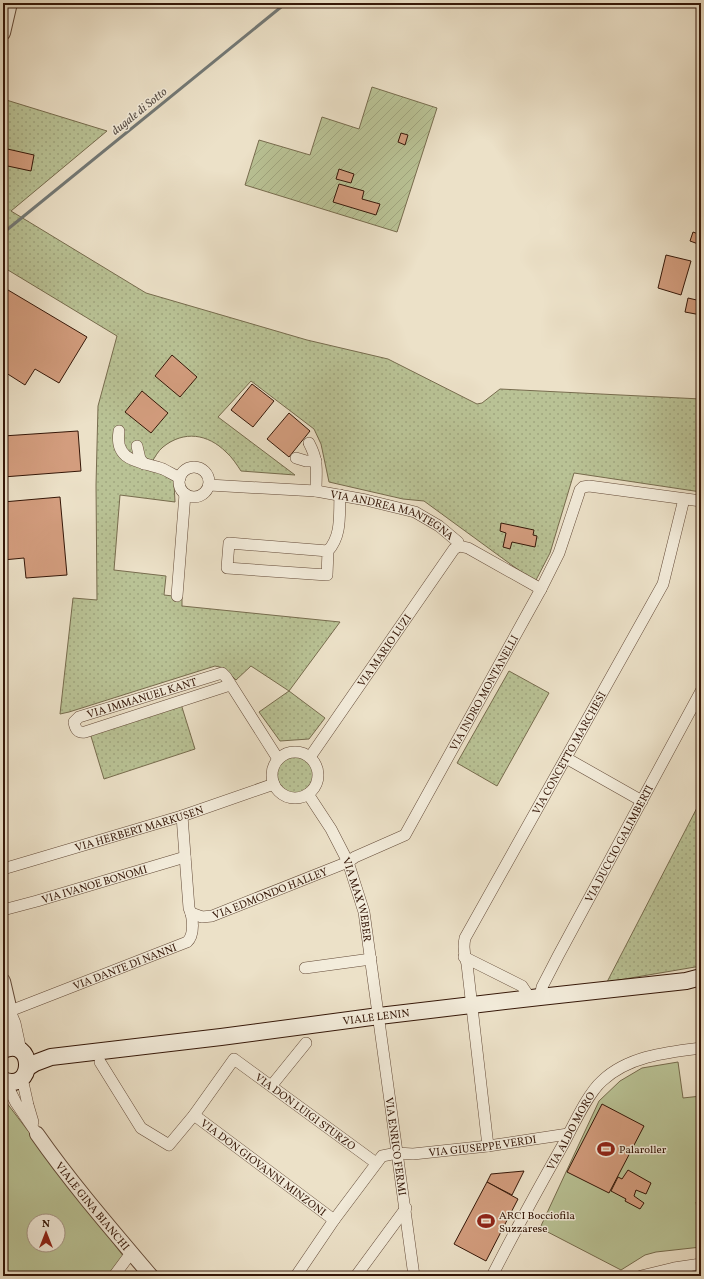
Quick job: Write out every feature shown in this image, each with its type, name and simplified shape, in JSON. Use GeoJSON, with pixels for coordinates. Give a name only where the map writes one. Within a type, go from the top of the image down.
{"type":"FeatureCollection","features":[{"type":"Feature","properties":{"kind":"main road","name":"VIALE LENIN"},"geometry":{"type":"LineString","coordinates":[[4,1080],[14,1082],[24,1063],[35,1063],[51,1057],[535,997],[686,981],[701,977]]}},
{"type":"Feature","properties":{"kind":"main road"},"geometry":{"type":"LineString","coordinates":[[4,1050],[10,1048],[24,1063]]}},
{"type":"Feature","properties":{"kind":"street"},"geometry":{"type":"LineString","coordinates":[[3,34],[10,3]]}},
{"type":"Feature","properties":{"kind":"street"},"geometry":{"type":"LineString","coordinates":[[119,431],[117,441],[123,454],[138,462],[162,469],[180,478]]}},
{"type":"Feature","properties":{"kind":"street"},"geometry":{"type":"LineString","coordinates":[[309,443],[315,455],[316,461],[316,491]]}},
{"type":"Feature","properties":{"kind":"street"},"geometry":{"type":"LineString","coordinates":[[137,446],[140,459],[144,464]]}},
{"type":"Feature","properties":{"kind":"street"},"geometry":{"type":"LineString","coordinates":[[296,458],[306,461],[316,461]]}},
{"type":"Feature","properties":{"kind":"street"},"geometry":{"type":"LineString","coordinates":[[198,468],[208,477],[209,485],[207,490],[201,495],[193,497],[185,494],[180,487],[180,478],[182,474],[189,469],[198,468]]}},
{"type":"Feature","properties":{"kind":"street","name":"VIA ANDREA MANTEGNA"},"geometry":{"type":"LineString","coordinates":[[209,485],[316,491],[415,512],[439,526],[458,542],[459,546],[468,548],[541,589]]}},
{"type":"Feature","properties":{"kind":"street","name":"VIA INDRO MONTANELLI"},"geometry":{"type":"LineString","coordinates":[[348,862],[405,835],[560,553],[580,490],[589,486],[684,499]]}},
{"type":"Feature","properties":{"kind":"street"},"geometry":{"type":"LineString","coordinates":[[177,596],[185,494]]}},
{"type":"Feature","properties":{"kind":"street"},"geometry":{"type":"LineString","coordinates":[[328,551],[229,544],[226,568],[327,575],[328,551],[338,535],[340,495]]}},
{"type":"Feature","properties":{"kind":"street"},"geometry":{"type":"LineString","coordinates":[[684,499],[701,501]]}},
{"type":"Feature","properties":{"kind":"street","name":"VIA CONCETTO MARCHESI"},"geometry":{"type":"LineString","coordinates":[[488,1146],[467,964],[464,957],[465,938],[663,584],[684,499]]}},
{"type":"Feature","properties":{"kind":"street","name":"VIA MARIO LUZI"},"geometry":{"type":"LineString","coordinates":[[310,757],[454,549],[459,546]]}},
{"type":"Feature","properties":{"kind":"street","name":"VIA IMMANUEL KANT"},"geometry":{"type":"LineString","coordinates":[[230,685],[84,732],[78,731],[74,722],[79,717],[222,673],[224,675],[278,759]]}},
{"type":"Feature","properties":{"kind":"street","name":"VIA DUCCIO GALIMBERTI"},"geometry":{"type":"LineString","coordinates":[[535,997],[542,987],[701,691]]}},
{"type":"Feature","properties":{"kind":"street"},"geometry":{"type":"LineString","coordinates":[[290,752],[304,753],[310,757],[315,762],[319,776],[314,789],[302,797],[288,797],[277,790],[274,784],[272,771],[278,759],[290,752]]}},
{"type":"Feature","properties":{"kind":"street"},"geometry":{"type":"LineString","coordinates":[[566,758],[642,801]]}},
{"type":"Feature","properties":{"kind":"street","name":"VIA HERBERT MARKUSEN"},"geometry":{"type":"LineString","coordinates":[[3,869],[182,816],[274,784]]}},
{"type":"Feature","properties":{"kind":"street","name":"VIA MAX WEBER"},"geometry":{"type":"LineString","coordinates":[[308,794],[332,829],[348,862],[364,912],[379,1016]]}},
{"type":"Feature","properties":{"kind":"street"},"geometry":{"type":"LineString","coordinates":[[182,816],[192,935]]}},
{"type":"Feature","properties":{"kind":"street","name":"VIA IVANOE BONOMI"},"geometry":{"type":"LineString","coordinates":[[3,910],[185,856]]}},
{"type":"Feature","properties":{"kind":"street","name":"VIA EDMONDO HALLEY"},"geometry":{"type":"LineString","coordinates":[[191,913],[202,917],[210,916],[348,862]]}},
{"type":"Feature","properties":{"kind":"street","name":"VIA DANTE DI NANNI"},"geometry":{"type":"LineString","coordinates":[[10,1011],[187,942],[210,916]]}},
{"type":"Feature","properties":{"kind":"street"},"geometry":{"type":"LineString","coordinates":[[464,957],[522,986],[535,997]]}},
{"type":"Feature","properties":{"kind":"street"},"geometry":{"type":"LineString","coordinates":[[305,968],[371,959]]}},
{"type":"Feature","properties":{"kind":"street"},"geometry":{"type":"LineString","coordinates":[[3,981],[10,1011],[15,1023],[24,1063],[28,1105],[37,1134]]}},
{"type":"Feature","properties":{"kind":"street"},"geometry":{"type":"LineString","coordinates":[[4,1050],[10,1030],[10,1011]]}},
{"type":"Feature","properties":{"kind":"street","name":"VIA ENRICO FERMI"},"geometry":{"type":"LineString","coordinates":[[379,1016],[414,1276]]}},
{"type":"Feature","properties":{"kind":"street"},"geometry":{"type":"LineString","coordinates":[[272,1085],[306,1043]]}},
{"type":"Feature","properties":{"kind":"street","name":"VIA ALDO MORO"},"geometry":{"type":"LineString","coordinates":[[492,1276],[568,1134],[592,1093],[601,1081],[627,1064],[641,1059],[673,1051],[701,1048]]}},
{"type":"Feature","properties":{"kind":"street","name":"VIA DON LUIGI STURZO"},"geometry":{"type":"LineString","coordinates":[[194,1115],[234,1059],[272,1085],[376,1163]]}},
{"type":"Feature","properties":{"kind":"street"},"geometry":{"type":"LineString","coordinates":[[100,1062],[140,1128],[169,1145],[194,1115]]}},
{"type":"Feature","properties":{"kind":"street"},"geometry":{"type":"LineString","coordinates":[[4,1080],[16,1103],[37,1134]]}},
{"type":"Feature","properties":{"kind":"street","name":"VIA DON GIOVANNI MINZONI"},"geometry":{"type":"LineString","coordinates":[[194,1115],[334,1220]]}},
{"type":"Feature","properties":{"kind":"street","name":"VIALE GINA BIANCHI"},"geometry":{"type":"LineString","coordinates":[[37,1134],[52,1156],[96,1211],[151,1276]]}},
{"type":"Feature","properties":{"kind":"street","name":"VIA GIUSEPPE VERDI"},"geometry":{"type":"LineString","coordinates":[[397,1153],[413,1154],[488,1146],[568,1134]]}},
{"type":"Feature","properties":{"kind":"street"},"geometry":{"type":"LineString","coordinates":[[296,1276],[334,1220],[376,1163],[382,1156],[397,1153]]}},
{"type":"Feature","properties":{"kind":"street"},"geometry":{"type":"LineString","coordinates":[[356,1276],[406,1208]]}},
{"type":"Feature","properties":{"kind":"street"},"geometry":{"type":"LineString","coordinates":[[114,1276],[131,1253]]}},
{"type":"Feature","properties":{"kind":"street"},"geometry":{"type":"LineString","coordinates":[[641,1276],[674,1268],[701,1264]]}},
{"type":"Feature","properties":{"kind":"green space"},"geometry":{"type":"Polygon","coordinates":[[[372,87],[437,108],[397,232],[245,185],[259,140],[310,155],[322,117],[359,129],[372,87]]]}},
{"type":"Feature","properties":{"kind":"green space"},"geometry":{"type":"Polygon","coordinates":[[[3,99],[107,131],[11,211],[146,293],[307,340],[388,359],[477,404],[482,403],[500,389],[701,399],[701,492],[574,473],[550,553],[535,582],[424,501],[403,499],[329,482],[321,444],[314,429],[251,381],[218,417],[295,475],[241,471],[226,452],[212,441],[204,438],[187,436],[171,442],[160,450],[152,462],[176,471],[174,483],[175,502],[120,495],[114,570],[166,576],[164,595],[182,597],[182,606],[340,622],[289,691],[251,666],[236,680],[224,668],[215,666],[60,714],[73,598],[97,600],[96,485],[98,406],[117,336],[3,267],[3,99]]]}},
{"type":"Feature","properties":{"kind":"green space"},"geometry":{"type":"Polygon","coordinates":[[[509,671],[549,693],[497,786],[457,763],[509,671]]]}},
{"type":"Feature","properties":{"kind":"green space"},"geometry":{"type":"Polygon","coordinates":[[[289,691],[325,718],[309,739],[280,741],[259,712],[289,691]]]}},
{"type":"Feature","properties":{"kind":"green space"},"geometry":{"type":"Polygon","coordinates":[[[181,704],[195,749],[104,779],[90,733],[181,704]]]}},
{"type":"Feature","properties":{"kind":"green space"},"geometry":{"type":"Polygon","coordinates":[[[296,754],[310,760],[316,774],[310,788],[296,794],[282,788],[276,774],[282,760],[296,754]]]}},
{"type":"Feature","properties":{"kind":"green space"},"geometry":{"type":"Polygon","coordinates":[[[701,800],[701,966],[607,982],[701,800]]]}},
{"type":"Feature","properties":{"kind":"green space"},"geometry":{"type":"Polygon","coordinates":[[[678,1062],[683,1098],[701,1096],[701,1202],[696,1202],[701,1235],[701,1247],[656,1252],[645,1255],[621,1270],[540,1228],[599,1101],[620,1081],[642,1068],[678,1062]]]}},
{"type":"Feature","properties":{"kind":"green space"},"geometry":{"type":"Polygon","coordinates":[[[3,1098],[124,1257],[110,1276],[3,1276],[3,1098]]]}},
{"type":"Feature","properties":{"kind":"building"},"geometry":{"type":"Polygon","coordinates":[[[401,133],[408,135],[405,145],[398,142],[401,133]]]}},
{"type":"Feature","properties":{"kind":"building"},"geometry":{"type":"Polygon","coordinates":[[[3,148],[34,155],[31,171],[3,165],[3,148]]]}},
{"type":"Feature","properties":{"kind":"building"},"geometry":{"type":"Polygon","coordinates":[[[339,169],[354,174],[351,183],[336,179],[339,169]]]}},
{"type":"Feature","properties":{"kind":"building"},"geometry":{"type":"Polygon","coordinates":[[[339,184],[364,191],[362,199],[380,204],[376,215],[333,202],[339,184]]]}},
{"type":"Feature","properties":{"kind":"building"},"geometry":{"type":"Polygon","coordinates":[[[693,232],[701,235],[701,245],[690,241],[693,232]]]}},
{"type":"Feature","properties":{"kind":"building"},"geometry":{"type":"Polygon","coordinates":[[[701,245],[701,253],[698,252],[701,245]]]}},
{"type":"Feature","properties":{"kind":"building"},"geometry":{"type":"Polygon","coordinates":[[[666,255],[691,261],[681,295],[658,288],[666,255]]]}},
{"type":"Feature","properties":{"kind":"building"},"geometry":{"type":"Polygon","coordinates":[[[3,287],[87,337],[59,383],[35,369],[25,385],[3,371],[3,287]]]}},
{"type":"Feature","properties":{"kind":"building"},"geometry":{"type":"Polygon","coordinates":[[[688,298],[701,301],[701,315],[685,312],[688,298]]]}},
{"type":"Feature","properties":{"kind":"building"},"geometry":{"type":"Polygon","coordinates":[[[172,355],[197,377],[180,397],[155,376],[172,355]]]}},
{"type":"Feature","properties":{"kind":"building"},"geometry":{"type":"Polygon","coordinates":[[[252,384],[274,401],[253,427],[231,410],[252,384]]]}},
{"type":"Feature","properties":{"kind":"building"},"geometry":{"type":"Polygon","coordinates":[[[142,391],[168,413],[151,433],[125,412],[142,391]]]}},
{"type":"Feature","properties":{"kind":"building"},"geometry":{"type":"Polygon","coordinates":[[[289,413],[310,431],[289,457],[267,439],[289,413]]]}},
{"type":"Feature","properties":{"kind":"building"},"geometry":{"type":"Polygon","coordinates":[[[78,431],[81,471],[3,477],[3,436],[78,431]]]}},
{"type":"Feature","properties":{"kind":"building"},"geometry":{"type":"Polygon","coordinates":[[[60,497],[67,575],[26,578],[24,558],[3,560],[3,502],[60,497]]]}},
{"type":"Feature","properties":{"kind":"building"},"geometry":{"type":"Polygon","coordinates":[[[501,523],[534,530],[533,535],[537,536],[535,547],[512,542],[510,549],[503,547],[506,533],[500,531],[501,523]]]}},
{"type":"Feature","properties":{"kind":"building","name":"Palaroller"},"geometry":{"type":"Polygon","coordinates":[[[602,1104],[644,1126],[609,1193],[567,1172],[602,1104]]]}},
{"type":"Feature","properties":{"kind":"building"},"geometry":{"type":"Polygon","coordinates":[[[628,1170],[651,1183],[646,1194],[636,1190],[634,1196],[644,1203],[640,1209],[611,1191],[618,1177],[622,1179],[628,1170]]]}},
{"type":"Feature","properties":{"kind":"building"},"geometry":{"type":"Polygon","coordinates":[[[524,1171],[512,1195],[487,1182],[491,1174],[524,1171]]]}},
{"type":"Feature","properties":{"kind":"building","name":"ARCI Bocciofila Suzzarese"},"geometry":{"type":"Polygon","coordinates":[[[487,1182],[518,1199],[486,1261],[454,1244],[487,1182]]]}},
{"type":"Feature","properties":{"kind":"waterway","name":"dugale di Sotto"},"geometry":{"type":"LineString","coordinates":[[3,233],[286,3]]}},
{"type":"Feature","properties":{"kind":"place","name":"Palaroller"},"geometry":{"type":"Point","coordinates":[606,1149]}},
{"type":"Feature","properties":{"kind":"place","name":"ARCI Bocciofila Suzzarese"},"geometry":{"type":"Point","coordinates":[486,1221]}}]}
